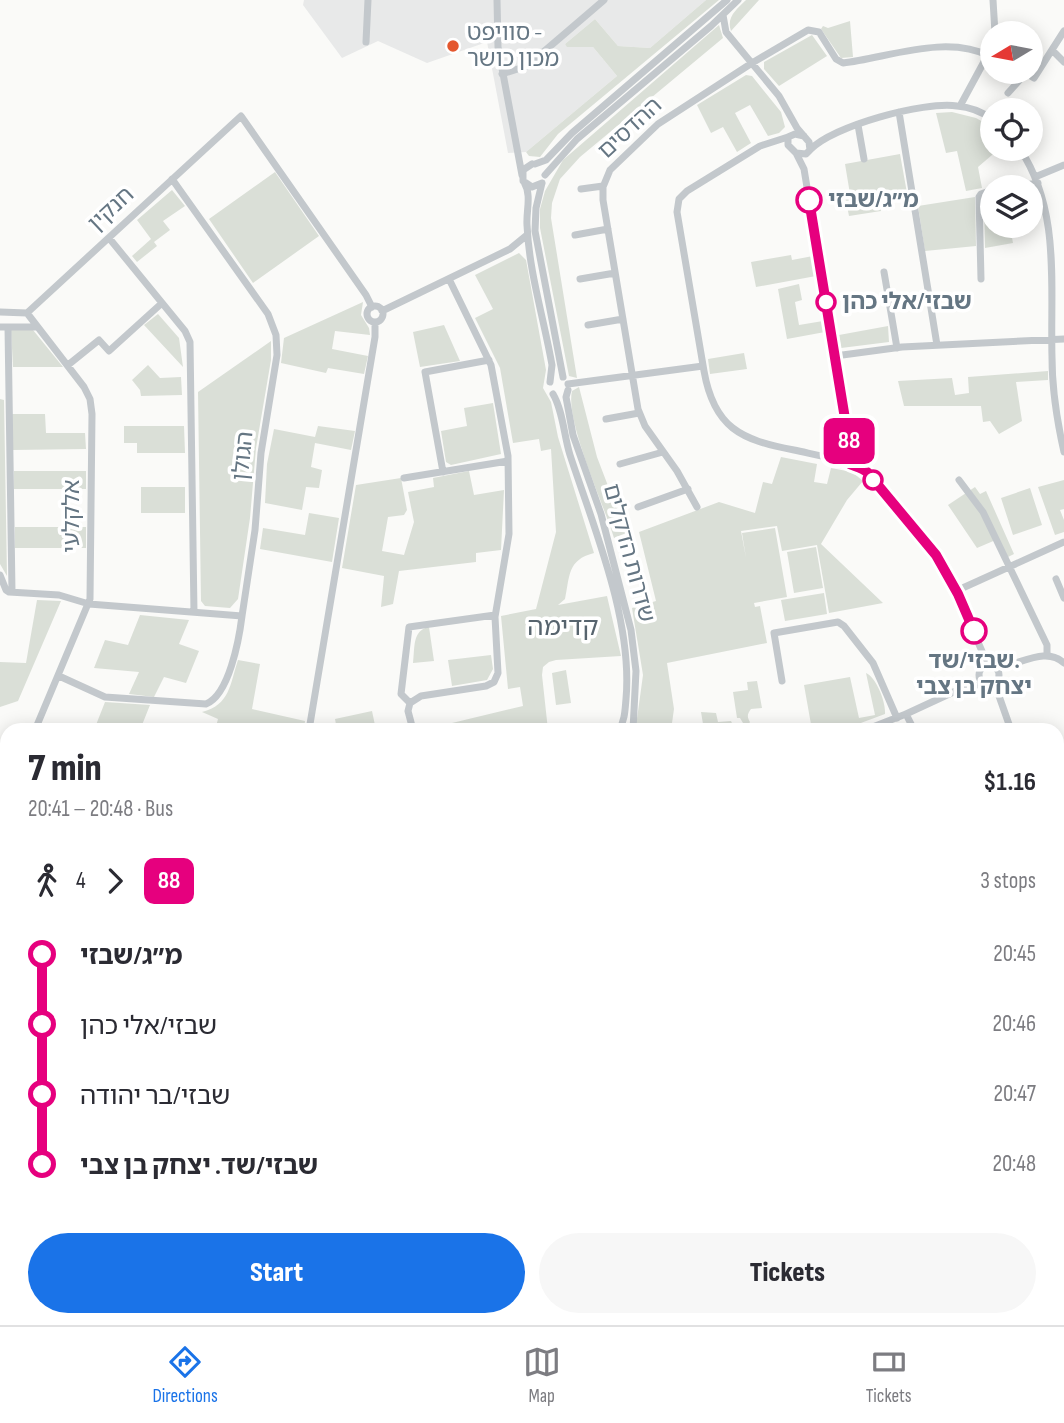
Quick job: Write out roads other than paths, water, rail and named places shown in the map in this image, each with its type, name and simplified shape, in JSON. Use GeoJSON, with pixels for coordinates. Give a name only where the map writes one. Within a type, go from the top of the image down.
{"type":"FeatureCollection","features":[{"type":"Feature","properties":{"kind":"street"},"geometry":{"type":"LineString","coordinates":[[366,42],[369,0]]}},
{"type":"Feature","properties":{"kind":"street","name":"שדרות הדקלים"},"geometry":{"type":"LineString","coordinates":[[497,0],[496,30],[502,74],[516,149],[529,197],[527,235],[552,365],[550,389],[570,457],[594,522],[624,640],[627,680],[622,723]]}},
{"type":"Feature","properties":{"kind":"street"},"geometry":{"type":"LineString","coordinates":[[502,74],[527,65],[604,0]]}},
{"type":"Feature","properties":{"kind":"street"},"geometry":{"type":"LineString","coordinates":[[727,0],[575,130],[546,160],[524,169],[523,179],[534,187],[544,179],[577,139],[738,0]]}},
{"type":"Feature","properties":{"kind":"street"},"geometry":{"type":"LineString","coordinates":[[994,2],[995,21]]}},
{"type":"Feature","properties":{"kind":"street"},"geometry":{"type":"LineString","coordinates":[[723,15],[726,32],[780,98],[811,145],[804,169]]}},
{"type":"Feature","properties":{"kind":"street","name":"ההדסים"},"geometry":{"type":"LineString","coordinates":[[697,507],[639,413],[603,196],[603,186],[613,166],[658,124],[752,63],[812,30],[820,34],[836,60],[841,63],[939,48],[965,48],[980,53]]}},
{"type":"Feature","properties":{"kind":"street"},"geometry":{"type":"LineString","coordinates":[[1008,93],[1026,73],[1034,78],[1064,32]]}},
{"type":"Feature","properties":{"kind":"street"},"geometry":{"type":"LineString","coordinates":[[1052,50],[1064,62]]}},
{"type":"Feature","properties":{"kind":"street"},"geometry":{"type":"LineString","coordinates":[[960,106],[980,72]]}},
{"type":"Feature","properties":{"kind":"street"},"geometry":{"type":"LineString","coordinates":[[770,143],[781,144],[803,155],[824,139],[899,112],[935,106],[960,106],[980,113]]}},
{"type":"Feature","properties":{"kind":"street"},"geometry":{"type":"LineString","coordinates":[[899,112],[937,345]]}},
{"type":"Feature","properties":{"kind":"street","name":"חנקין"},"geometry":{"type":"LineString","coordinates":[[27,313],[241,116],[372,307]]}},
{"type":"Feature","properties":{"kind":"street"},"geometry":{"type":"LineString","coordinates":[[791,117],[788,137],[804,169],[850,449],[927,542],[956,590],[985,659],[998,672],[999,697],[1009,723]]}},
{"type":"Feature","properties":{"kind":"street"},"geometry":{"type":"LineString","coordinates":[[858,125],[864,159]]}},
{"type":"Feature","properties":{"kind":"street"},"geometry":{"type":"LineString","coordinates":[[824,139],[795,134],[760,146],[687,191],[677,203],[703,366],[713,405],[724,422],[739,434],[773,446],[843,458],[845,462],[867,472]]}},
{"type":"Feature","properties":{"kind":"street"},"geometry":{"type":"LineString","coordinates":[[516,149],[522,158],[543,168],[544,179]]}},
{"type":"Feature","properties":{"kind":"street"},"geometry":{"type":"LineString","coordinates":[[1043,177],[1064,165]]}},
{"type":"Feature","properties":{"kind":"street","name":"הגולן"},"geometry":{"type":"LineString","coordinates":[[59,676],[105,697],[206,704],[214,700],[222,689],[236,649],[255,530],[260,457],[277,355],[277,339],[268,314],[172,179]]}},
{"type":"Feature","properties":{"kind":"street","name":"שדרות הדקלים"},"geometry":{"type":"LineString","coordinates":[[544,179],[536,208],[536,232],[566,384],[573,435],[602,519],[631,630],[636,671],[632,723]]}},
{"type":"Feature","properties":{"kind":"street"},"geometry":{"type":"LineString","coordinates":[[581,189],[603,186]]}},
{"type":"Feature","properties":{"kind":"street"},"geometry":{"type":"LineString","coordinates":[[980,196],[981,279]]}},
{"type":"Feature","properties":{"kind":"street"},"geometry":{"type":"LineString","coordinates":[[1043,202],[1051,250],[1054,397],[1064,452]]}},
{"type":"Feature","properties":{"kind":"street"},"geometry":{"type":"LineString","coordinates":[[575,235],[608,229]]}},
{"type":"Feature","properties":{"kind":"street"},"geometry":{"type":"LineString","coordinates":[[382,312],[510,249],[527,235]]}},
{"type":"Feature","properties":{"kind":"street"},"geometry":{"type":"LineString","coordinates":[[108,238],[186,332],[190,344],[194,612]]}},
{"type":"Feature","properties":{"kind":"street"},"geometry":{"type":"LineString","coordinates":[[510,249],[521,249],[531,255]]}},
{"type":"Feature","properties":{"kind":"street"},"geometry":{"type":"LineString","coordinates":[[884,272],[897,348]]}},
{"type":"Feature","properties":{"kind":"street"},"geometry":{"type":"LineString","coordinates":[[580,279],[615,273]]}},
{"type":"Feature","properties":{"kind":"street"},"geometry":{"type":"LineString","coordinates":[[412,723],[408,711],[410,702],[417,697],[482,687],[494,681],[498,669],[495,615],[509,538],[508,461],[489,360],[449,279]]}},
{"type":"Feature","properties":{"kind":"street"},"geometry":{"type":"LineString","coordinates":[[68,365],[99,340],[109,351],[162,303]]}},
{"type":"Feature","properties":{"kind":"street"},"geometry":{"type":"LineString","coordinates":[[375,322],[369,320],[368,311],[377,307],[382,312]]}},
{"type":"Feature","properties":{"kind":"street"},"geometry":{"type":"LineString","coordinates":[[0,312],[27,313]]}},
{"type":"Feature","properties":{"kind":"street"},"geometry":{"type":"LineString","coordinates":[[375,322],[381,318],[382,312]]}},
{"type":"Feature","properties":{"kind":"street","name":"אלקלעי"},"geometry":{"type":"LineString","coordinates":[[27,313],[86,390],[92,407],[89,604],[38,723]]}},
{"type":"Feature","properties":{"kind":"street"},"geometry":{"type":"LineString","coordinates":[[589,325],[623,319]]}},
{"type":"Feature","properties":{"kind":"street"},"geometry":{"type":"LineString","coordinates":[[310,723],[375,337],[375,322]]}},
{"type":"Feature","properties":{"kind":"street"},"geometry":{"type":"LineString","coordinates":[[12,592],[4,327],[36,327]]}},
{"type":"Feature","properties":{"kind":"street"},"geometry":{"type":"LineString","coordinates":[[835,356],[937,345],[1064,340]]}},
{"type":"Feature","properties":{"kind":"street"},"geometry":{"type":"LineString","coordinates":[[443,472],[425,372],[489,360]]}},
{"type":"Feature","properties":{"kind":"street"},"geometry":{"type":"LineString","coordinates":[[550,382],[556,377],[566,384],[703,366]]}},
{"type":"Feature","properties":{"kind":"street"},"geometry":{"type":"LineString","coordinates":[[553,394],[562,395],[566,384]]}},
{"type":"Feature","properties":{"kind":"street"},"geometry":{"type":"LineString","coordinates":[[606,419],[639,413]]}},
{"type":"Feature","properties":{"kind":"street"},"geometry":{"type":"LineString","coordinates":[[843,458],[845,452],[850,449]]}},
{"type":"Feature","properties":{"kind":"street"},"geometry":{"type":"LineString","coordinates":[[620,464],[663,452]]}},
{"type":"Feature","properties":{"kind":"street"},"geometry":{"type":"LineString","coordinates":[[850,464],[856,462],[858,457]]}},
{"type":"Feature","properties":{"kind":"street"},"geometry":{"type":"LineString","coordinates":[[404,478],[508,461]]}},
{"type":"Feature","properties":{"kind":"street"},"geometry":{"type":"LineString","coordinates":[[958,480],[981,507],[1047,645],[1047,655]]}},
{"type":"Feature","properties":{"kind":"street"},"geometry":{"type":"LineString","coordinates":[[638,507],[688,489]]}},
{"type":"Feature","properties":{"kind":"street"},"geometry":{"type":"LineString","coordinates":[[956,590],[1064,542]]}},
{"type":"Feature","properties":{"kind":"street"},"geometry":{"type":"LineString","coordinates":[[0,575],[6,590],[12,592],[59,595],[89,604],[243,616]]}},
{"type":"Feature","properties":{"kind":"street"},"geometry":{"type":"LineString","coordinates":[[1056,579],[1064,598]]}},
{"type":"Feature","properties":{"kind":"street"},"geometry":{"type":"LineString","coordinates":[[410,702],[401,694],[409,628],[495,615]]}},
{"type":"Feature","properties":{"kind":"street"},"geometry":{"type":"LineString","coordinates":[[782,681],[774,633],[838,622],[873,663],[897,718]]}},
{"type":"Feature","properties":{"kind":"street"},"geometry":{"type":"LineString","coordinates":[[981,647],[980,680],[999,697]]}},
{"type":"Feature","properties":{"kind":"street"},"geometry":{"type":"LineString","coordinates":[[884,723],[960,689],[985,666],[1015,665],[1047,655],[1064,663]]}},
{"type":"Feature","properties":{"kind":"street"},"geometry":{"type":"LineString","coordinates":[[960,689],[998,680],[1015,665]]}},
{"type":"Feature","properties":{"kind":"street"},"geometry":{"type":"LineString","coordinates":[[906,714],[910,723]]}},
{"type":"Feature","properties":{"kind":"place","name":"סוויפט - מכון כושר"},"geometry":{"type":"Point","coordinates":[453,46]}},
{"type":"Feature","properties":{"kind":"place","name":"מ״ג/שבזי"},"geometry":{"type":"Point","coordinates":[809,200]}},
{"type":"Feature","properties":{"kind":"place","name":"שבזי/אלי כהן"},"geometry":{"type":"Point","coordinates":[826,302]}},
{"type":"Feature","properties":{"kind":"place","name":"שבזי/שד. יצחק בן צבי"},"geometry":{"type":"Point","coordinates":[974,631]}},
{"type":"Feature","properties":{"kind":"district","name":"קדימה"},"geometry":{"type":"Point","coordinates":[563,627]}}]}
